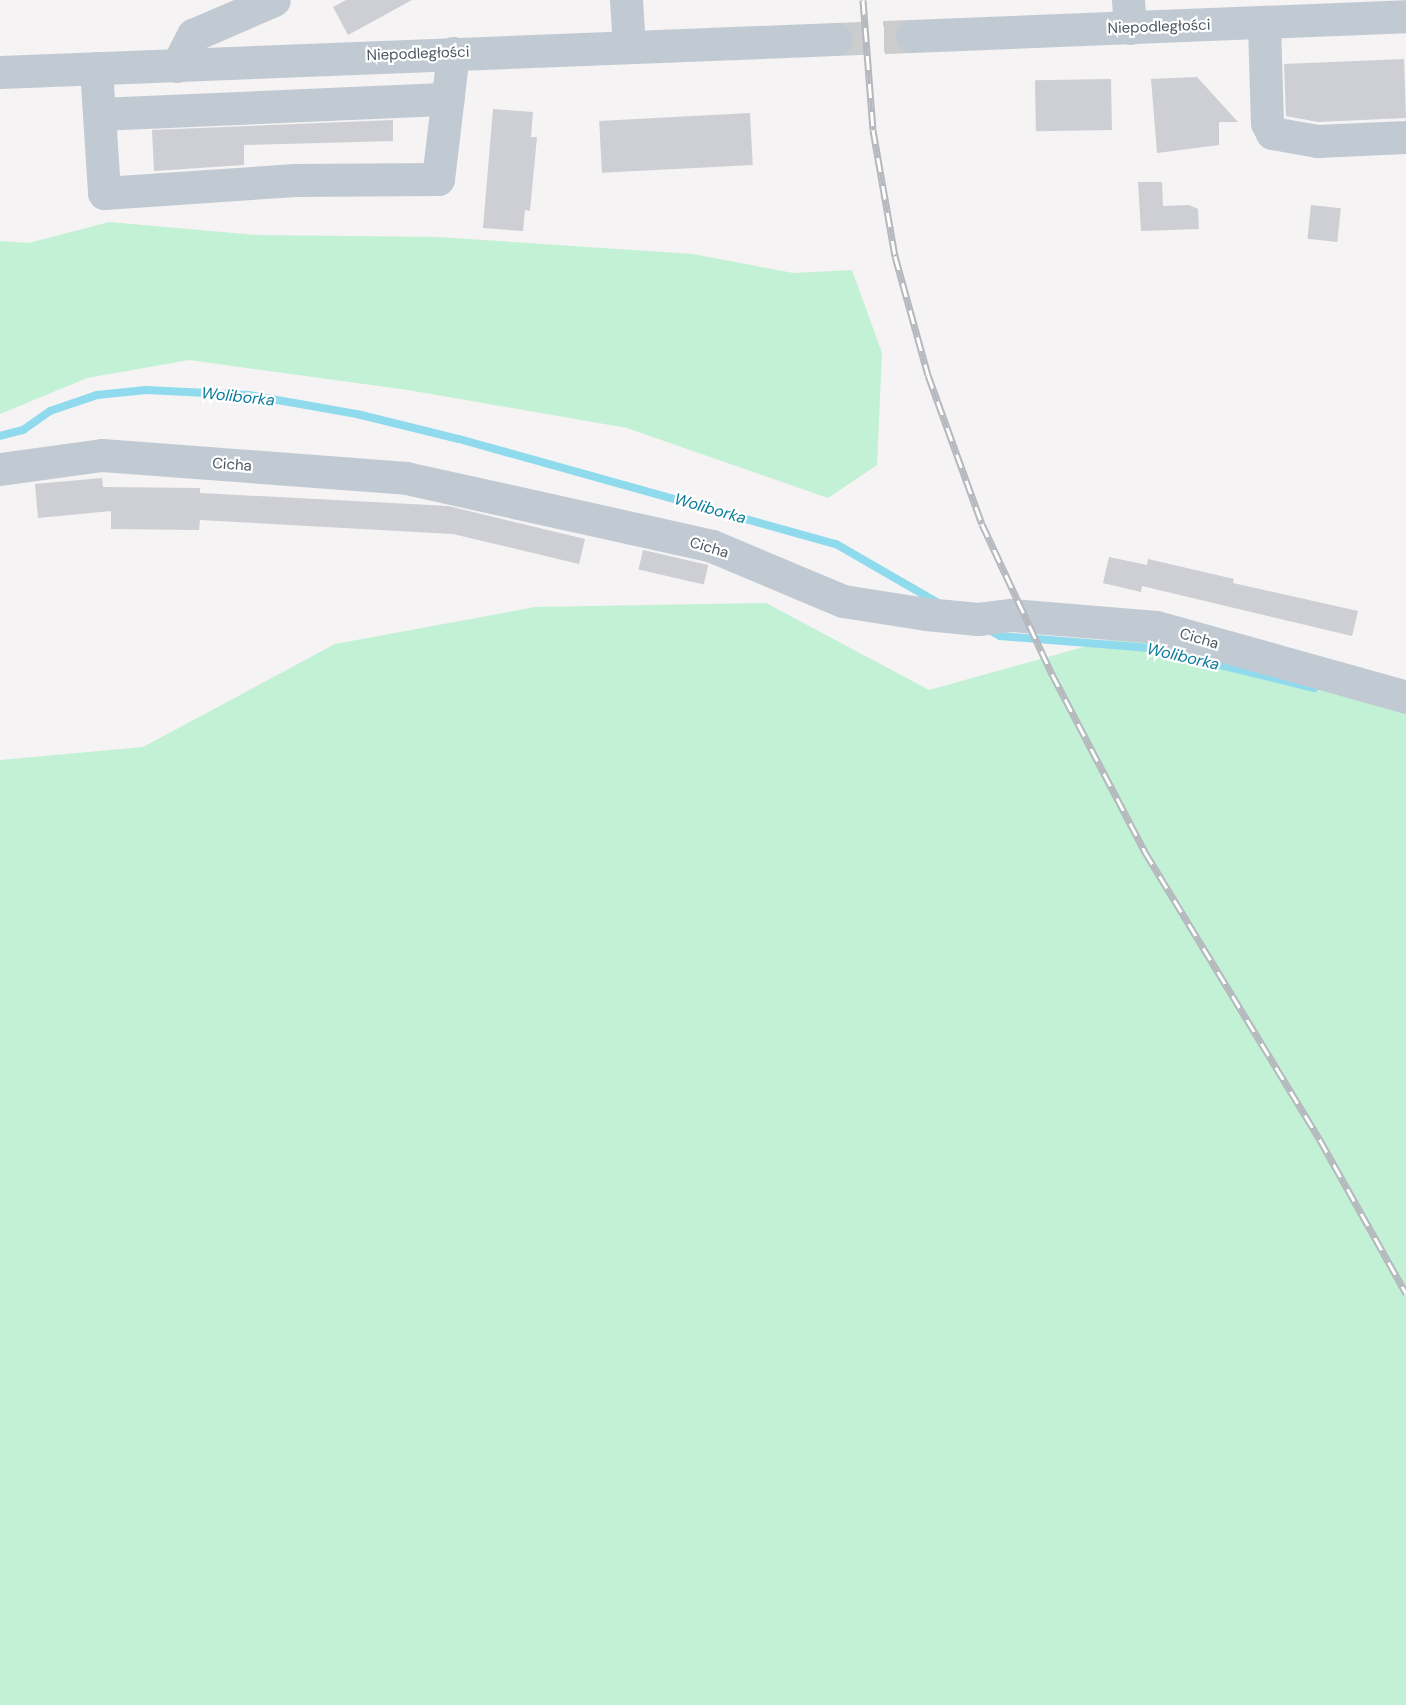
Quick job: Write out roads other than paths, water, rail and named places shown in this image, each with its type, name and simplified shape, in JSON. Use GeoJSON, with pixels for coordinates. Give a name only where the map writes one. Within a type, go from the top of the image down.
{"type":"FeatureCollection","features":[{"type":"Feature","properties":{"kind":"street"},"geometry":{"type":"LineString","coordinates":[[177,66],[193,35],[274,0]]}},
{"type":"Feature","properties":{"kind":"street"},"geometry":{"type":"LineString","coordinates":[[626,0],[629,46]]}},
{"type":"Feature","properties":{"kind":"street","name":"Niepodległości"},"geometry":{"type":"LineString","coordinates":[[912,36],[1129,14],[1264,24],[1406,16]]}},
{"type":"Feature","properties":{"kind":"street"},"geometry":{"type":"LineString","coordinates":[[1264,24],[1267,123],[1272,133],[1317,141],[1406,137]]}},
{"type":"Feature","properties":{"kind":"street","name":"Niepodległości"},"geometry":{"type":"LineString","coordinates":[[0,72],[835,39]]}},
{"type":"Feature","properties":{"kind":"street"},"geometry":{"type":"LineString","coordinates":[[96,68],[104,194],[330,168],[438,180],[453,53]]}},
{"type":"Feature","properties":{"kind":"street"},"geometry":{"type":"LineString","coordinates":[[276,60],[278,108]]}},
{"type":"Feature","properties":{"kind":"street"},"geometry":{"type":"LineString","coordinates":[[99,114],[448,99]]}},
{"type":"Feature","properties":{"kind":"street","name":"Cicha"},"geometry":{"type":"LineString","coordinates":[[0,469],[102,455],[406,478],[712,546],[843,601],[926,614],[978,619],[1011,615],[1156,627],[1406,697]]}},
{"type":"Feature","properties":{"kind":"waterway","name":"Woliborka"},"geometry":{"type":"LineString","coordinates":[[0,436],[23,430],[50,411],[97,395],[146,390],[249,395],[357,414],[459,439],[836,544],[938,603]]}},
{"type":"Feature","properties":{"kind":"waterway","name":"Woliborka"},"geometry":{"type":"LineString","coordinates":[[987,629],[1000,636],[1150,648],[1314,688]]}},
{"type":"Feature","properties":{"kind":"tunnel"},"geometry":{"type":"LineString","coordinates":[[835,39],[912,36]]}},
{"type":"Feature","properties":{"kind":"railway"},"geometry":{"type":"LineString","coordinates":[[863,0],[873,130],[895,256],[928,375],[982,524],[1052,674],[1145,852],[1320,1140],[1406,1293]]}}]}
